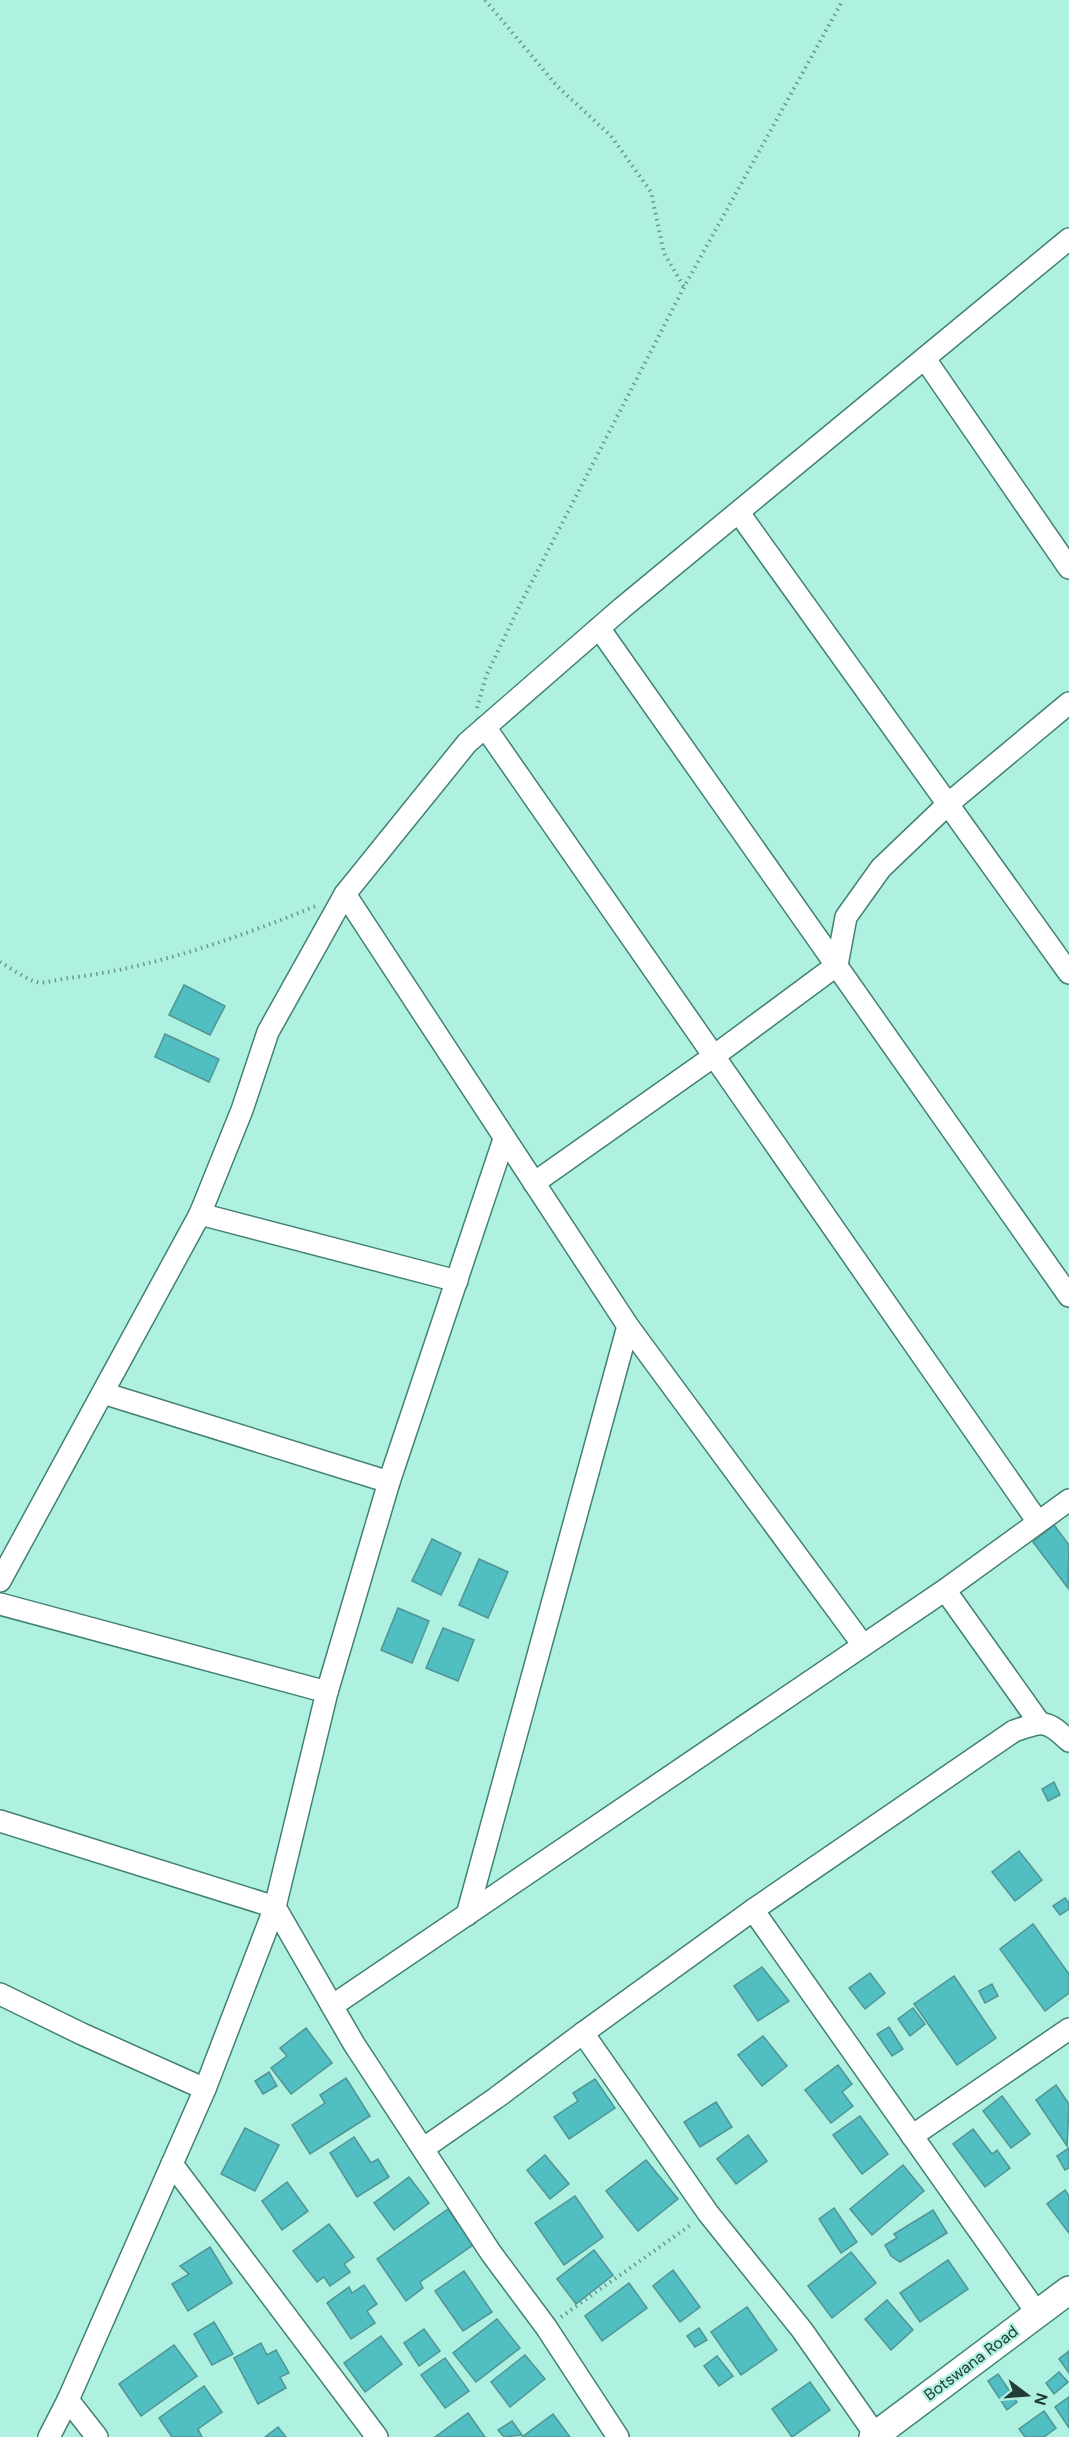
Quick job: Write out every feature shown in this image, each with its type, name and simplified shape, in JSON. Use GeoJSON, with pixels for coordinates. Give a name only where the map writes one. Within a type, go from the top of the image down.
{"type":"FeatureCollection","features":[{"type":"Feature","properties":{"kind":"street"},"geometry":{"type":"LineString","coordinates":[[0,1581],[201,1214],[242,1110],[268,1032],[345,894],[467,743],[481,718],[599,628],[1069,239]]}},
{"type":"Feature","properties":{"kind":"street"},"geometry":{"type":"LineString","coordinates":[[925,359],[1069,567]]}},
{"type":"Feature","properties":{"kind":"street"},"geometry":{"type":"LineString","coordinates":[[739,513],[1069,973]]}},
{"type":"Feature","properties":{"kind":"street"},"geometry":{"type":"LineString","coordinates":[[599,628],[1069,1296]]}},
{"type":"Feature","properties":{"kind":"street"},"geometry":{"type":"LineString","coordinates":[[534,1184],[837,966],[846,917],[881,868],[948,804],[1069,703]]}},
{"type":"Feature","properties":{"kind":"street"},"geometry":{"type":"LineString","coordinates":[[481,718],[1038,1522]]}},
{"type":"Feature","properties":{"kind":"street"},"geometry":{"type":"LineString","coordinates":[[345,894],[628,1326],[863,1645]]}},
{"type":"Feature","properties":{"kind":"street"},"geometry":{"type":"LineString","coordinates":[[49,2437],[68,2400],[205,2089],[275,1906],[327,1692],[389,1482],[504,1139]]}},
{"type":"Feature","properties":{"kind":"street"},"geometry":{"type":"LineString","coordinates":[[201,1214],[457,1281]]}},
{"type":"Feature","properties":{"kind":"street"},"geometry":{"type":"LineString","coordinates":[[467,1914],[628,1326]]}},
{"type":"Feature","properties":{"kind":"street"},"geometry":{"type":"LineString","coordinates":[[103,1393],[389,1482]]}},
{"type":"Feature","properties":{"kind":"street"},"geometry":{"type":"LineString","coordinates":[[332,2006],[945,1590],[1069,1500]]}},
{"type":"Feature","properties":{"kind":"street"},"geometry":{"type":"LineString","coordinates":[[945,1590],[1039,1722],[1055,1728],[1069,1741]]}},
{"type":"Feature","properties":{"kind":"street"},"geometry":{"type":"LineString","coordinates":[[0,1604],[327,1692]]}},
{"type":"Feature","properties":{"kind":"street"},"geometry":{"type":"LineString","coordinates":[[424,2148],[753,1910],[1014,1731],[1039,1722]]}},
{"type":"Feature","properties":{"kind":"street"},"geometry":{"type":"LineString","coordinates":[[0,1821],[275,1906],[354,2044],[491,2253],[546,2327],[618,2437]]}},
{"type":"Feature","properties":{"kind":"street"},"geometry":{"type":"LineString","coordinates":[[753,1910],[1037,2313]]}},
{"type":"Feature","properties":{"kind":"street"},"geometry":{"type":"LineString","coordinates":[[0,1994],[82,2034],[205,2089]]}},
{"type":"Feature","properties":{"kind":"street"},"geometry":{"type":"LineString","coordinates":[[912,2136],[1069,2029]]}},
{"type":"Feature","properties":{"kind":"street"},"geometry":{"type":"LineString","coordinates":[[583,2033],[708,2213],[802,2330],[875,2436]]}},
{"type":"Feature","properties":{"kind":"street"},"geometry":{"type":"LineString","coordinates":[[172,2164],[377,2437]]}},
{"type":"Feature","properties":{"kind":"street","name":"Botswana Road"},"geometry":{"type":"LineString","coordinates":[[875,2436],[1069,2290]]}},
{"type":"Feature","properties":{"kind":"street"},"geometry":{"type":"LineString","coordinates":[[68,2400],[98,2437]]}},
{"type":"Feature","properties":{"kind":"path"},"geometry":{"type":"LineString","coordinates":[[485,0],[557,86],[611,136],[651,192],[664,253],[684,287]]}},
{"type":"Feature","properties":{"kind":"path"},"geometry":{"type":"LineString","coordinates":[[481,718],[486,676],[521,603],[684,287],[843,0]]}},
{"type":"Feature","properties":{"kind":"path"},"geometry":{"type":"LineString","coordinates":[[0,962],[36,982],[128,969],[273,923],[345,894]]}},
{"type":"Feature","properties":{"kind":"path"},"geometry":{"type":"LineString","coordinates":[[546,2327],[708,2213]]}},
{"type":"Feature","properties":{"kind":"building"},"geometry":{"type":"Polygon","coordinates":[[[184,985],[225,1006],[210,1035],[169,1015],[184,985]]]}},
{"type":"Feature","properties":{"kind":"building"},"geometry":{"type":"Polygon","coordinates":[[[165,1034],[219,1059],[209,1082],[155,1057],[165,1034]]]}},
{"type":"Feature","properties":{"kind":"building"},"geometry":{"type":"Polygon","coordinates":[[[1054,1525],[1069,1545],[1068,1588],[1033,1542],[1054,1525]]]}},
{"type":"Feature","properties":{"kind":"building"},"geometry":{"type":"Polygon","coordinates":[[[432,1539],[461,1553],[441,1595],[412,1581],[432,1539]]]}},
{"type":"Feature","properties":{"kind":"building"},"geometry":{"type":"Polygon","coordinates":[[[479,1559],[508,1572],[488,1618],[459,1605],[479,1559]]]}},
{"type":"Feature","properties":{"kind":"building"},"geometry":{"type":"Polygon","coordinates":[[[398,1608],[429,1621],[412,1663],[381,1650],[398,1608]]]}},
{"type":"Feature","properties":{"kind":"building"},"geometry":{"type":"Polygon","coordinates":[[[443,1628],[474,1640],[458,1681],[426,1668],[443,1628]]]}},
{"type":"Feature","properties":{"kind":"building"},"geometry":{"type":"Polygon","coordinates":[[[1054,1782],[1060,1795],[1048,1801],[1042,1789],[1054,1782]]]}},
{"type":"Feature","properties":{"kind":"building"},"geometry":{"type":"Polygon","coordinates":[[[1019,1851],[1042,1880],[1015,1901],[992,1872],[1019,1851]]]}},
{"type":"Feature","properties":{"kind":"building"},"geometry":{"type":"Polygon","coordinates":[[[1065,1898],[1069,1903],[1069,1909],[1060,1915],[1053,1906],[1065,1898]]]}},
{"type":"Feature","properties":{"kind":"building"},"geometry":{"type":"Polygon","coordinates":[[[1033,1924],[1069,1974],[1069,1993],[1045,2011],[1000,1949],[1033,1924]]]}},
{"type":"Feature","properties":{"kind":"building"},"geometry":{"type":"Polygon","coordinates":[[[762,1967],[789,2001],[758,2021],[734,1986],[762,1967]]]}},
{"type":"Feature","properties":{"kind":"building"},"geometry":{"type":"Polygon","coordinates":[[[870,1973],[885,1993],[865,2009],[849,1988],[870,1973]]]}},
{"type":"Feature","properties":{"kind":"building"},"geometry":{"type":"Polygon","coordinates":[[[954,1976],[996,2038],[957,2065],[914,2004],[954,1976]]]}},
{"type":"Feature","properties":{"kind":"building"},"geometry":{"type":"Polygon","coordinates":[[[992,1984],[998,1996],[985,2003],[979,1991],[992,1984]]]}},
{"type":"Feature","properties":{"kind":"building"},"geometry":{"type":"Polygon","coordinates":[[[913,2008],[925,2024],[910,2036],[898,2019],[913,2008]]]}},
{"type":"Feature","properties":{"kind":"building"},"geometry":{"type":"Polygon","coordinates":[[[889,2027],[903,2049],[892,2056],[877,2034],[889,2027]]]}},
{"type":"Feature","properties":{"kind":"building"},"geometry":{"type":"Polygon","coordinates":[[[306,2028],[332,2063],[291,2094],[271,2068],[287,2056],[280,2048],[306,2028]]]}},
{"type":"Feature","properties":{"kind":"building"},"geometry":{"type":"Polygon","coordinates":[[[763,2036],[787,2066],[762,2086],[738,2055],[763,2036]]]}},
{"type":"Feature","properties":{"kind":"building"},"geometry":{"type":"Polygon","coordinates":[[[838,2065],[852,2084],[842,2092],[853,2106],[831,2123],[805,2090],[838,2065]]]}},
{"type":"Feature","properties":{"kind":"building"},"geometry":{"type":"Polygon","coordinates":[[[269,2072],[277,2086],[263,2094],[255,2081],[269,2072]]]}},
{"type":"Feature","properties":{"kind":"building"},"geometry":{"type":"Polygon","coordinates":[[[346,2078],[370,2116],[310,2154],[292,2125],[325,2103],[320,2095],[346,2078]]]}},
{"type":"Feature","properties":{"kind":"building"},"geometry":{"type":"Polygon","coordinates":[[[595,2079],[615,2108],[569,2139],[554,2117],[578,2101],[573,2093],[595,2079]]]}},
{"type":"Feature","properties":{"kind":"building"},"geometry":{"type":"Polygon","coordinates":[[[1056,2085],[1069,2104],[1067,2146],[1036,2100],[1056,2085]]]}},
{"type":"Feature","properties":{"kind":"building"},"geometry":{"type":"Polygon","coordinates":[[[1002,2096],[1030,2134],[1011,2148],[983,2111],[1002,2096]]]}},
{"type":"Feature","properties":{"kind":"building"},"geometry":{"type":"Polygon","coordinates":[[[716,2102],[732,2127],[700,2147],[684,2122],[716,2102]]]}},
{"type":"Feature","properties":{"kind":"building"},"geometry":{"type":"Polygon","coordinates":[[[860,2116],[888,2154],[862,2174],[833,2135],[860,2116]]]}},
{"type":"Feature","properties":{"kind":"building"},"geometry":{"type":"Polygon","coordinates":[[[245,2128],[279,2145],[255,2191],[221,2174],[245,2128]]]}},
{"type":"Feature","properties":{"kind":"building"},"geometry":{"type":"Polygon","coordinates":[[[973,2129],[992,2154],[997,2150],[1010,2168],[985,2187],[953,2144],[973,2129]]]}},
{"type":"Feature","properties":{"kind":"building"},"geometry":{"type":"Polygon","coordinates":[[[748,2135],[767,2161],[736,2184],[717,2159],[748,2135]]]}},
{"type":"Feature","properties":{"kind":"building"},"geometry":{"type":"Polygon","coordinates":[[[354,2137],[371,2163],[378,2159],[389,2177],[357,2197],[330,2153],[354,2137]]]}},
{"type":"Feature","properties":{"kind":"building"},"geometry":{"type":"Polygon","coordinates":[[[1069,2148],[1069,2168],[1065,2170],[1057,2156],[1069,2148]]]}},
{"type":"Feature","properties":{"kind":"building"},"geometry":{"type":"Polygon","coordinates":[[[545,2155],[569,2184],[550,2199],[527,2170],[545,2155]]]}},
{"type":"Feature","properties":{"kind":"building"},"geometry":{"type":"Polygon","coordinates":[[[646,2160],[678,2199],[638,2231],[606,2191],[646,2160]]]}},
{"type":"Feature","properties":{"kind":"building"},"geometry":{"type":"Polygon","coordinates":[[[903,2165],[924,2191],[872,2235],[850,2209],[903,2165]]]}},
{"type":"Feature","properties":{"kind":"building"},"geometry":{"type":"Polygon","coordinates":[[[409,2177],[429,2203],[394,2230],[374,2203],[409,2177]]]}},
{"type":"Feature","properties":{"kind":"building"},"geometry":{"type":"Polygon","coordinates":[[[287,2182],[308,2211],[282,2230],[262,2201],[287,2182]]]}},
{"type":"Feature","properties":{"kind":"building"},"geometry":{"type":"Polygon","coordinates":[[[1065,2190],[1069,2196],[1069,2233],[1047,2204],[1065,2190]]]}},
{"type":"Feature","properties":{"kind":"building"},"geometry":{"type":"Polygon","coordinates":[[[575,2196],[603,2237],[564,2265],[535,2223],[575,2196]]]}},
{"type":"Feature","properties":{"kind":"building"},"geometry":{"type":"Polygon","coordinates":[[[834,2208],[857,2242],[841,2253],[819,2219],[834,2208]]]}},
{"type":"Feature","properties":{"kind":"building"},"geometry":{"type":"Polygon","coordinates":[[[448,2209],[473,2245],[420,2282],[423,2288],[406,2301],[377,2259],[448,2209]]]}},
{"type":"Feature","properties":{"kind":"building"},"geometry":{"type":"Polygon","coordinates":[[[933,2210],[947,2233],[900,2262],[891,2256],[885,2245],[897,2238],[894,2234],[933,2210]]]}},
{"type":"Feature","properties":{"kind":"building"},"geometry":{"type":"Polygon","coordinates":[[[329,2224],[354,2257],[344,2264],[350,2272],[330,2286],[324,2277],[317,2282],[293,2251],[329,2224]]]}},
{"type":"Feature","properties":{"kind":"building"},"geometry":{"type":"Polygon","coordinates":[[[210,2247],[232,2283],[188,2311],[172,2284],[189,2274],[180,2266],[210,2247]]]}},
{"type":"Feature","properties":{"kind":"building"},"geometry":{"type":"Polygon","coordinates":[[[594,2250],[613,2275],[576,2304],[557,2279],[594,2250]]]}},
{"type":"Feature","properties":{"kind":"building"},"geometry":{"type":"Polygon","coordinates":[[[851,2252],[876,2283],[832,2318],[808,2286],[851,2252]]]}},
{"type":"Feature","properties":{"kind":"building"},"geometry":{"type":"Polygon","coordinates":[[[948,2260],[968,2289],[920,2322],[900,2293],[948,2260]]]}},
{"type":"Feature","properties":{"kind":"building"},"geometry":{"type":"Polygon","coordinates":[[[673,2270],[700,2307],[680,2322],[653,2286],[673,2270]]]}},
{"type":"Feature","properties":{"kind":"building"},"geometry":{"type":"Polygon","coordinates":[[[464,2271],[492,2312],[463,2331],[435,2291],[464,2271]]]}},
{"type":"Feature","properties":{"kind":"building"},"geometry":{"type":"Polygon","coordinates":[[[629,2283],[647,2308],[602,2341],[585,2316],[629,2283]]]}},
{"type":"Feature","properties":{"kind":"building"},"geometry":{"type":"Polygon","coordinates":[[[364,2285],[377,2304],[367,2311],[375,2323],[351,2339],[327,2303],[349,2287],[352,2293],[364,2285]]]}},
{"type":"Feature","properties":{"kind":"building"},"geometry":{"type":"Polygon","coordinates":[[[887,2300],[913,2330],[891,2350],[865,2319],[887,2300]]]}},
{"type":"Feature","properties":{"kind":"building"},"geometry":{"type":"Polygon","coordinates":[[[747,2307],[777,2350],[741,2375],[711,2332],[747,2307]]]}},
{"type":"Feature","properties":{"kind":"building"},"geometry":{"type":"Polygon","coordinates":[[[497,2319],[520,2348],[476,2382],[453,2353],[497,2319]]]}},
{"type":"Feature","properties":{"kind":"building"},"geometry":{"type":"Polygon","coordinates":[[[214,2322],[233,2354],[212,2365],[194,2334],[214,2322]]]}},
{"type":"Feature","properties":{"kind":"building"},"geometry":{"type":"Polygon","coordinates":[[[699,2328],[707,2340],[695,2347],[687,2336],[699,2328]]]}},
{"type":"Feature","properties":{"kind":"building"},"geometry":{"type":"Polygon","coordinates":[[[424,2329],[440,2351],[419,2366],[404,2343],[424,2329]]]}},
{"type":"Feature","properties":{"kind":"building"},"geometry":{"type":"Polygon","coordinates":[[[381,2336],[402,2364],[365,2392],[344,2363],[381,2336]]]}},
{"type":"Feature","properties":{"kind":"building"},"geometry":{"type":"Polygon","coordinates":[[[261,2343],[267,2355],[276,2350],[289,2373],[280,2377],[286,2388],[258,2404],[234,2358],[261,2343]]]}},
{"type":"Feature","properties":{"kind":"building"},"geometry":{"type":"Polygon","coordinates":[[[174,2345],[197,2376],[141,2416],[119,2384],[174,2345]]]}},
{"type":"Feature","properties":{"kind":"building"},"geometry":{"type":"Polygon","coordinates":[[[1069,2351],[1069,2373],[1059,2359],[1069,2351]]]}},
{"type":"Feature","properties":{"kind":"building"},"geometry":{"type":"Polygon","coordinates":[[[525,2355],[545,2379],[510,2407],[491,2382],[525,2355]]]}},
{"type":"Feature","properties":{"kind":"building"},"geometry":{"type":"Polygon","coordinates":[[[717,2356],[733,2376],[719,2386],[704,2366],[717,2356]]]}},
{"type":"Feature","properties":{"kind":"building"},"geometry":{"type":"Polygon","coordinates":[[[445,2358],[469,2391],[445,2408],[421,2375],[445,2358]]]}},
{"type":"Feature","properties":{"kind":"building"},"geometry":{"type":"Polygon","coordinates":[[[1059,2372],[1068,2382],[1054,2394],[1046,2383],[1059,2372]]]}},
{"type":"Feature","properties":{"kind":"building"},"geometry":{"type":"Polygon","coordinates":[[[998,2374],[1017,2402],[1007,2410],[988,2381],[998,2374]]]}},
{"type":"Feature","properties":{"kind":"building"},"geometry":{"type":"Polygon","coordinates":[[[810,2382],[830,2410],[792,2437],[772,2409],[810,2382]]]}},
{"type":"Feature","properties":{"kind":"building"},"geometry":{"type":"Polygon","coordinates":[[[204,2386],[222,2412],[198,2429],[202,2437],[172,2437],[159,2418],[204,2386]]]}},
{"type":"Feature","properties":{"kind":"building"},"geometry":{"type":"Polygon","coordinates":[[[1069,2397],[1069,2428],[1055,2407],[1069,2397]]]}},
{"type":"Feature","properties":{"kind":"building"},"geometry":{"type":"Polygon","coordinates":[[[1044,2411],[1056,2428],[1044,2437],[1025,2437],[1019,2429],[1044,2411]]]}},
{"type":"Feature","properties":{"kind":"building"},"geometry":{"type":"Polygon","coordinates":[[[468,2413],[485,2437],[435,2437],[468,2413]]]}},
{"type":"Feature","properties":{"kind":"building"},"geometry":{"type":"Polygon","coordinates":[[[553,2414],[570,2437],[522,2437],[553,2414]]]}},
{"type":"Feature","properties":{"kind":"building"},"geometry":{"type":"Polygon","coordinates":[[[512,2421],[522,2435],[504,2437],[498,2430],[512,2421]]]}},
{"type":"Feature","properties":{"kind":"building"},"geometry":{"type":"Polygon","coordinates":[[[278,2427],[286,2437],[265,2437],[278,2427]]]}}]}
